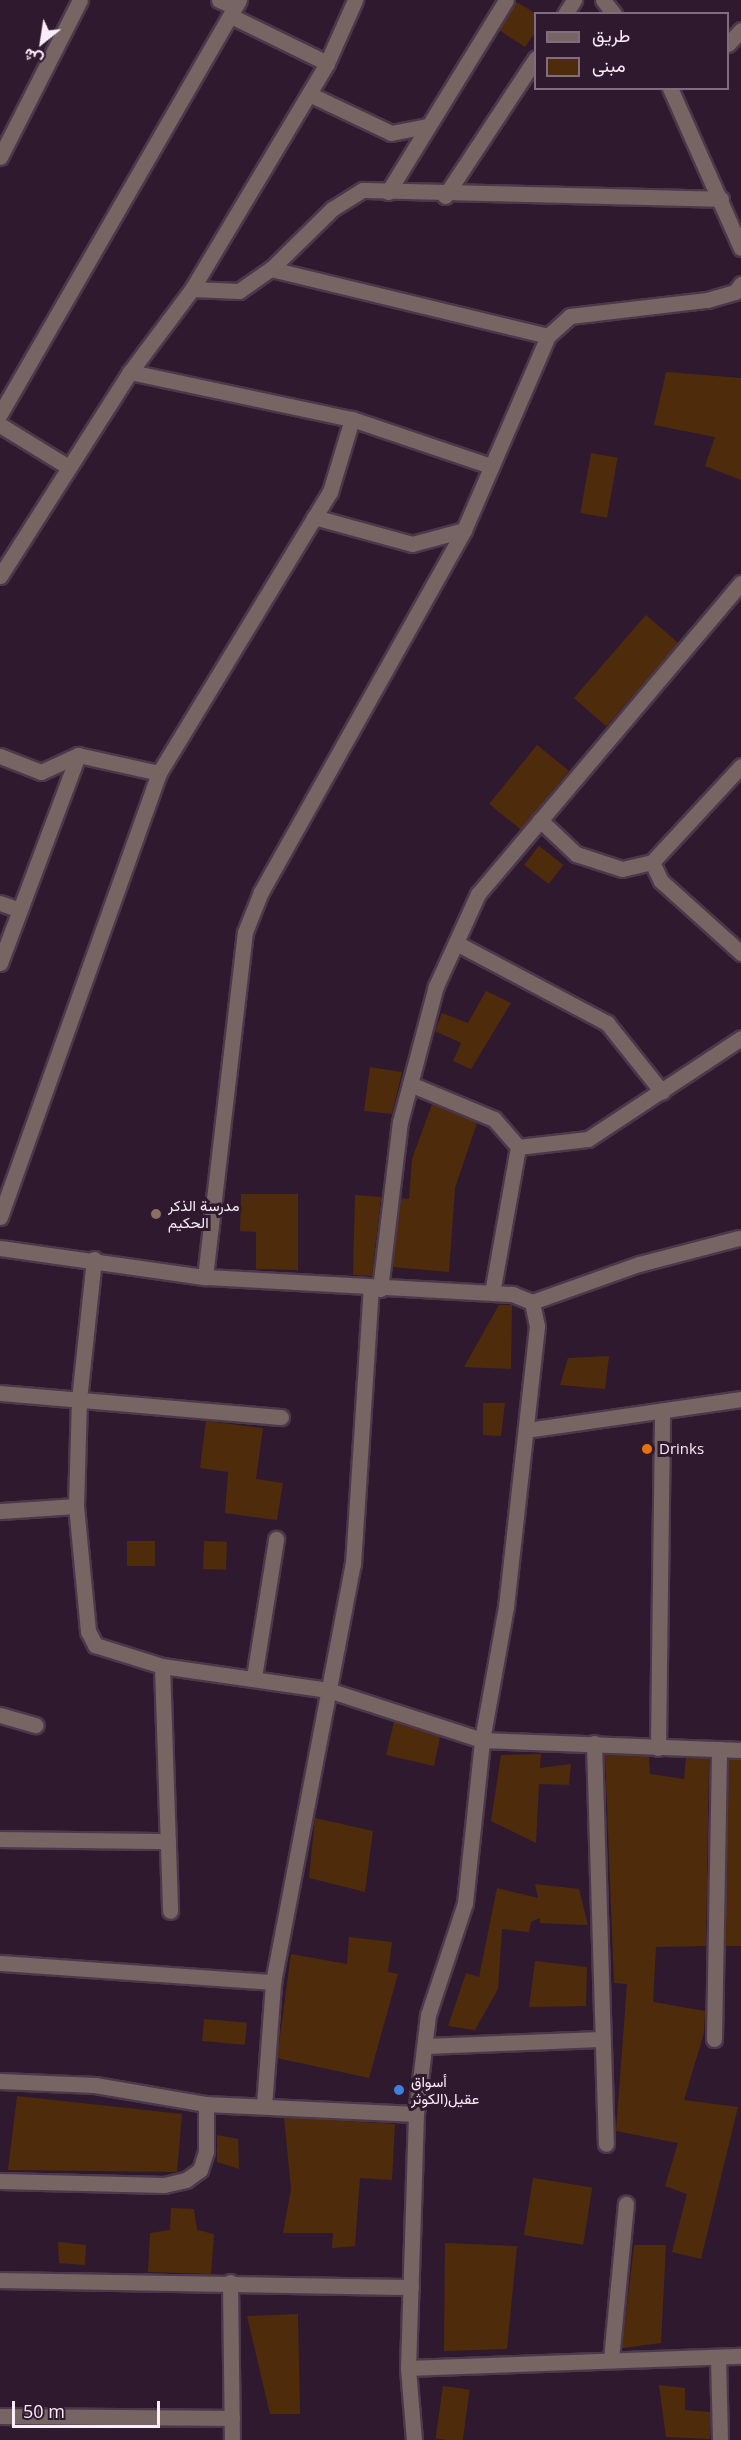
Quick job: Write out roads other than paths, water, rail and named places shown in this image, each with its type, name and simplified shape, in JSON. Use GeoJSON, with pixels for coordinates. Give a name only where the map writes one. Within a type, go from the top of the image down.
{"type":"FeatureCollection","features":[{"type":"Feature","properties":{"kind":"street"},"geometry":{"type":"LineString","coordinates":[[0,157],[80,0]]}},
{"type":"Feature","properties":{"kind":"street"},"geometry":{"type":"LineString","coordinates":[[219,0],[327,63]]}},
{"type":"Feature","properties":{"kind":"street"},"geometry":{"type":"LineString","coordinates":[[0,576],[67,466],[130,372],[192,289],[327,63],[355,0]]}},
{"type":"Feature","properties":{"kind":"street"},"geometry":{"type":"LineString","coordinates":[[388,192],[506,0]]}},
{"type":"Feature","properties":{"kind":"street"},"geometry":{"type":"LineString","coordinates":[[603,0],[612,12]]}},
{"type":"Feature","properties":{"kind":"street"},"geometry":{"type":"LineString","coordinates":[[0,414],[235,8]]}},
{"type":"Feature","properties":{"kind":"street"},"geometry":{"type":"LineString","coordinates":[[729,43],[741,30]]}},
{"type":"Feature","properties":{"kind":"street"},"geometry":{"type":"LineString","coordinates":[[445,196],[534,61]]}},
{"type":"Feature","properties":{"kind":"street"},"geometry":{"type":"LineString","coordinates":[[677,92],[721,199],[736,218],[741,248]]}},
{"type":"Feature","properties":{"kind":"street"},"geometry":{"type":"LineString","coordinates":[[309,94],[391,133],[428,126]]}},
{"type":"Feature","properties":{"kind":"street"},"geometry":{"type":"LineString","coordinates":[[192,289],[239,291],[271,268],[348,197],[363,190],[445,196],[721,199]]}},
{"type":"Feature","properties":{"kind":"street"},"geometry":{"type":"LineString","coordinates":[[271,268],[548,336]]}},
{"type":"Feature","properties":{"kind":"street"},"geometry":{"type":"LineString","coordinates":[[205,1277],[245,932],[261,892],[464,530],[548,336],[570,315],[707,300],[735,292],[741,284]]}},
{"type":"Feature","properties":{"kind":"street"},"geometry":{"type":"LineString","coordinates":[[130,372],[352,419],[491,466]]}},
{"type":"Feature","properties":{"kind":"street"},"geometry":{"type":"LineString","coordinates":[[0,1217],[159,773],[330,492],[352,419]]}},
{"type":"Feature","properties":{"kind":"street"},"geometry":{"type":"LineString","coordinates":[[0,425],[67,466]]}},
{"type":"Feature","properties":{"kind":"street"},"geometry":{"type":"LineString","coordinates":[[315,518],[412,544],[464,530]]}},
{"type":"Feature","properties":{"kind":"street"},"geometry":{"type":"LineString","coordinates":[[264,2106],[273,1982],[353,1564],[376,1289],[400,1122],[436,986],[478,894],[741,583]]}},
{"type":"Feature","properties":{"kind":"street"},"geometry":{"type":"LineString","coordinates":[[0,756],[40,772],[78,755],[159,773]]}},
{"type":"Feature","properties":{"kind":"street"},"geometry":{"type":"LineString","coordinates":[[0,963],[78,755]]}},
{"type":"Feature","properties":{"kind":"street"},"geometry":{"type":"LineString","coordinates":[[540,820],[576,854],[622,869],[652,862],[741,766]]}},
{"type":"Feature","properties":{"kind":"street"},"geometry":{"type":"LineString","coordinates":[[652,862],[661,881],[741,953]]}},
{"type":"Feature","properties":{"kind":"street"},"geometry":{"type":"LineString","coordinates":[[0,903],[20,910]]}},
{"type":"Feature","properties":{"kind":"street"},"geometry":{"type":"LineString","coordinates":[[456,943],[607,1023],[662,1092]]}},
{"type":"Feature","properties":{"kind":"street"},"geometry":{"type":"LineString","coordinates":[[518,1147],[588,1139],[741,1038]]}},
{"type":"Feature","properties":{"kind":"street"},"geometry":{"type":"LineString","coordinates":[[410,1084],[494,1119],[518,1147]]}},
{"type":"Feature","properties":{"kind":"street"},"geometry":{"type":"LineString","coordinates":[[492,1293],[518,1147]]}},
{"type":"Feature","properties":{"kind":"street"},"geometry":{"type":"LineString","coordinates":[[0,1248],[94,1259],[205,1277],[376,1289],[492,1293],[532,1302],[639,1264],[739,1238]]}},
{"type":"Feature","properties":{"kind":"street"},"geometry":{"type":"LineString","coordinates":[[94,1259],[79,1399],[76,1506],[88,1631],[95,1645],[162,1666],[254,1677],[328,1690],[482,1740],[741,1750]]}},
{"type":"Feature","properties":{"kind":"street"},"geometry":{"type":"LineString","coordinates":[[414,2440],[408,2368],[416,2114],[427,2046],[428,2015],[465,1903],[482,1740],[506,1607],[526,1430],[537,1326],[532,1302]]}},
{"type":"Feature","properties":{"kind":"street"},"geometry":{"type":"LineString","coordinates":[[0,1393],[281,1417]]}},
{"type":"Feature","properties":{"kind":"street"},"geometry":{"type":"LineString","coordinates":[[526,1430],[741,1399]]}},
{"type":"Feature","properties":{"kind":"street"},"geometry":{"type":"LineString","coordinates":[[658,1748],[662,1412]]}},
{"type":"Feature","properties":{"kind":"street"},"geometry":{"type":"LineString","coordinates":[[0,1511],[76,1506]]}},
{"type":"Feature","properties":{"kind":"street"},"geometry":{"type":"LineString","coordinates":[[254,1677],[276,1539]]}},
{"type":"Feature","properties":{"kind":"street"},"geometry":{"type":"LineString","coordinates":[[162,1666],[170,1911]]}},
{"type":"Feature","properties":{"kind":"street"},"geometry":{"type":"LineString","coordinates":[[0,1715],[36,1725]]}},
{"type":"Feature","properties":{"kind":"street"},"geometry":{"type":"LineString","coordinates":[[594,1743],[599,2039],[606,2144]]}},
{"type":"Feature","properties":{"kind":"street"},"geometry":{"type":"LineString","coordinates":[[714,2039],[718,1749]]}},
{"type":"Feature","properties":{"kind":"street"},"geometry":{"type":"LineString","coordinates":[[0,1839],[168,1841]]}},
{"type":"Feature","properties":{"kind":"street"},"geometry":{"type":"LineString","coordinates":[[0,1963],[273,1982]]}},
{"type":"Feature","properties":{"kind":"street"},"geometry":{"type":"LineString","coordinates":[[427,2046],[599,2039]]}},
{"type":"Feature","properties":{"kind":"street"},"geometry":{"type":"LineString","coordinates":[[0,2081],[95,2085],[206,2104],[416,2114]]}},
{"type":"Feature","properties":{"kind":"street"},"geometry":{"type":"LineString","coordinates":[[0,2181],[164,2185],[186,2180],[200,2170],[206,2151],[206,2104]]}},
{"type":"Feature","properties":{"kind":"street"},"geometry":{"type":"LineString","coordinates":[[611,2359],[626,2204]]}},
{"type":"Feature","properties":{"kind":"street"},"geometry":{"type":"LineString","coordinates":[[0,2280],[230,2282],[411,2287]]}},
{"type":"Feature","properties":{"kind":"street"},"geometry":{"type":"LineString","coordinates":[[230,2282],[232,2440]]}},
{"type":"Feature","properties":{"kind":"street"},"geometry":{"type":"LineString","coordinates":[[408,2368],[741,2356]]}},
{"type":"Feature","properties":{"kind":"street"},"geometry":{"type":"LineString","coordinates":[[718,2357],[720,2440]]}},
{"type":"Feature","properties":{"kind":"street"},"geometry":{"type":"LineString","coordinates":[[0,2416],[232,2418]]}},
{"type":"Feature","properties":{"kind":"place","name":"مدرسة الذكر الحكيم"},"geometry":{"type":"Point","coordinates":[156,1214]}},
{"type":"Feature","properties":{"kind":"place","name":"Drinks"},"geometry":{"type":"Point","coordinates":[647,1449]}},
{"type":"Feature","properties":{"kind":"place","name":"أسواق عقيل(الكوثر"},"geometry":{"type":"Point","coordinates":[399,2090]}}]}
